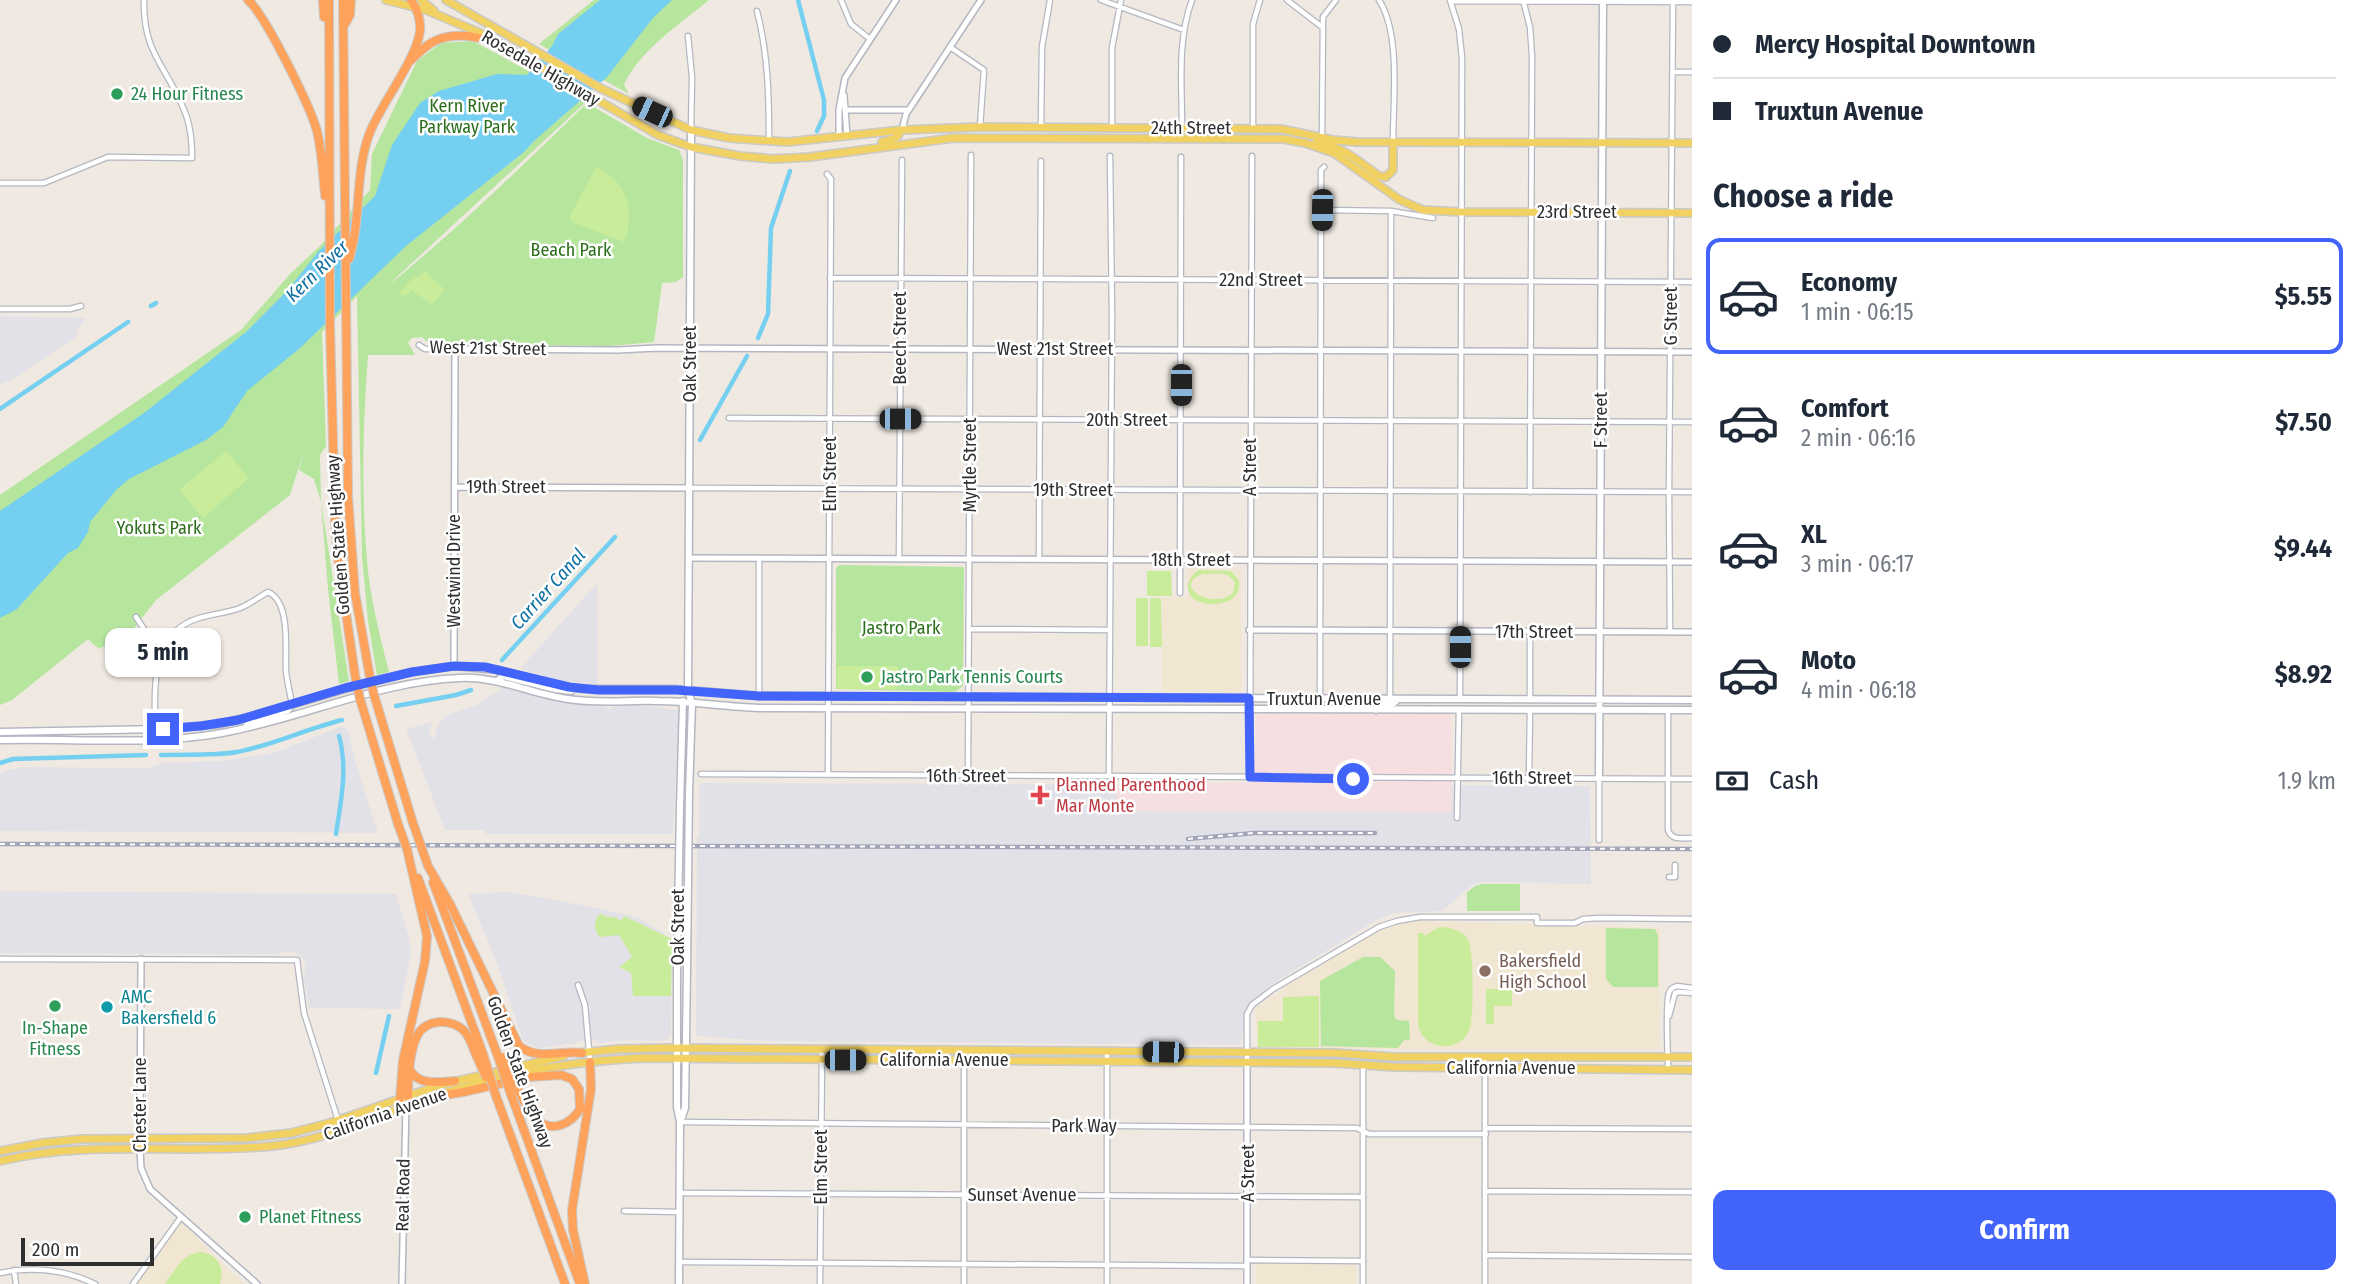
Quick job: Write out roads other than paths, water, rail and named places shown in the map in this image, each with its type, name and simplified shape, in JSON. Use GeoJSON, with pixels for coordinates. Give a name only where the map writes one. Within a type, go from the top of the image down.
{"type":"FeatureCollection","features":[{"type":"Feature","properties":{"kind":"highway"},"geometry":{"type":"LineString","coordinates":[[248,0],[276,43],[313,119],[319,140],[330,223]]}},
{"type":"Feature","properties":{"kind":"highway"},"geometry":{"type":"LineString","coordinates":[[323,0],[326,14]]}},
{"type":"Feature","properties":{"kind":"highway"},"geometry":{"type":"LineString","coordinates":[[326,14],[329,0]]}},
{"type":"Feature","properties":{"kind":"highway"},"geometry":{"type":"LineString","coordinates":[[343,0],[347,15]]}},
{"type":"Feature","properties":{"kind":"highway"},"geometry":{"type":"LineString","coordinates":[[347,15],[351,0]]}},
{"type":"Feature","properties":{"kind":"highway"},"geometry":{"type":"LineString","coordinates":[[347,265],[353,246],[359,178],[370,133],[409,62],[420,32],[416,2]]}},
{"type":"Feature","properties":{"kind":"highway","name":"Golden State Highway"},"geometry":{"type":"LineString","coordinates":[[326,14],[329,76],[330,325],[337,551],[355,675],[423,903],[565,1284]]}},
{"type":"Feature","properties":{"kind":"highway","name":"Golden State Highway"},"geometry":{"type":"LineString","coordinates":[[347,15],[344,27],[350,531],[355,593],[369,672],[413,824],[445,904],[486,1024],[513,1088],[582,1284]]}},
{"type":"Feature","properties":{"kind":"highway"},"geometry":{"type":"LineString","coordinates":[[409,62],[432,43],[451,36],[478,37],[499,43]]}},
{"type":"Feature","properties":{"kind":"highway"},"geometry":{"type":"LineString","coordinates":[[404,1100],[403,1060],[427,947],[423,903]]}},
{"type":"Feature","properties":{"kind":"highway"},"geometry":{"type":"LineString","coordinates":[[445,904],[519,1046],[537,1055],[585,1052]]}},
{"type":"Feature","properties":{"kind":"highway"},"geometry":{"type":"LineString","coordinates":[[404,1100],[418,1033],[428,1026],[438,1022],[450,1023],[461,1029],[480,1056]]}},
{"type":"Feature","properties":{"kind":"highway"},"geometry":{"type":"LineString","coordinates":[[582,1284],[572,1210],[591,1089],[590,1062]]}},
{"type":"Feature","properties":{"kind":"highway"},"geometry":{"type":"LineString","coordinates":[[410,1070],[413,1077],[422,1081],[454,1081]]}},
{"type":"Feature","properties":{"kind":"highway"},"geometry":{"type":"LineString","coordinates":[[432,1097],[529,1077],[561,1074],[572,1079],[579,1089],[581,1106],[576,1116],[567,1123],[558,1126],[541,1123],[513,1088]]}},
{"type":"Feature","properties":{"kind":"main road","name":"Rosedale Highway"},"geometry":{"type":"LineString","coordinates":[[386,0],[416,2],[522,55],[658,135],[691,147]]}},
{"type":"Feature","properties":{"kind":"main road","name":"Rosedale Highway"},"geometry":{"type":"LineString","coordinates":[[446,0],[602,89],[691,130]]}},
{"type":"Feature","properties":{"kind":"main road","name":"F Street"},"geometry":{"type":"LineString","coordinates":[[1599,778],[1603,1]]}},
{"type":"Feature","properties":{"kind":"main road","name":"24th Street"},"geometry":{"type":"LineString","coordinates":[[691,130],[729,138],[787,142],[902,130],[980,127],[1253,128],[1289,129],[1343,141],[1692,144]]}},
{"type":"Feature","properties":{"kind":"main road","name":"Oak Street"},"geometry":{"type":"LineString","coordinates":[[679,1284],[681,1122],[685,1108],[687,1048],[692,703],[688,691],[691,130]]}},
{"type":"Feature","properties":{"kind":"main road"},"geometry":{"type":"LineString","coordinates":[[869,148],[896,138],[902,130]]}},
{"type":"Feature","properties":{"kind":"main road","name":"24th Street"},"geometry":{"type":"LineString","coordinates":[[691,147],[774,159],[821,156],[953,138],[1266,139],[1305,143],[1322,148],[1345,160],[1407,204],[1432,211],[1461,212]]}},
{"type":"Feature","properties":{"kind":"main road"},"geometry":{"type":"LineString","coordinates":[[1305,143],[1333,146],[1356,158],[1379,176],[1386,177],[1393,170],[1393,142]]}},
{"type":"Feature","properties":{"kind":"main road","name":"23rd Street"},"geometry":{"type":"LineString","coordinates":[[1461,212],[1692,213]]}},
{"type":"Feature","properties":{"kind":"main road","name":"Truxtun Avenue"},"geometry":{"type":"LineString","coordinates":[[0,732],[155,729],[219,724],[412,672],[454,666],[499,670],[555,685],[583,689],[650,689],[759,696],[1692,700]]}},
{"type":"Feature","properties":{"kind":"main road"},"geometry":{"type":"LineString","coordinates":[[497,681],[503,676],[555,690],[583,689]]}},
{"type":"Feature","properties":{"kind":"main road","name":"Truxtun Avenue"},"geometry":{"type":"LineString","coordinates":[[0,740],[196,737],[240,730],[413,684],[457,678],[497,681],[569,699],[683,702],[759,708],[829,706],[1692,710]]}},
{"type":"Feature","properties":{"kind":"main road","name":"Oak Street"},"geometry":{"type":"LineString","coordinates":[[681,1122],[677,1107],[677,969],[683,702],[688,691]]}},
{"type":"Feature","properties":{"kind":"main road"},"geometry":{"type":"LineString","coordinates":[[1376,710],[1381,705],[1394,703],[1398,699]]}},
{"type":"Feature","properties":{"kind":"main road"},"geometry":{"type":"LineString","coordinates":[[1447,709],[1460,699]]}},
{"type":"Feature","properties":{"kind":"main road"},"geometry":{"type":"LineString","coordinates":[[1459,709],[1472,699]]}},
{"type":"Feature","properties":{"kind":"main road"},"geometry":{"type":"LineString","coordinates":[[240,730],[252,721],[288,710],[292,704]]}},
{"type":"Feature","properties":{"kind":"main road","name":"California Avenue"},"geometry":{"type":"LineString","coordinates":[[0,1151],[68,1140],[263,1137],[300,1132],[404,1100],[454,1081],[585,1052],[631,1048],[1692,1057]]}},
{"type":"Feature","properties":{"kind":"main road","name":"California Avenue"},"geometry":{"type":"LineString","coordinates":[[0,1161],[59,1150],[227,1148],[299,1142],[339,1131],[404,1100],[432,1097],[491,1080],[573,1064],[625,1059],[1334,1063],[1485,1069],[1692,1070]]}},
{"type":"Feature","properties":{"kind":"main road"},"geometry":{"type":"LineString","coordinates":[[529,1077],[573,1064]]}},
{"type":"Feature","properties":{"kind":"main road"},"geometry":{"type":"LineString","coordinates":[[299,1142],[308,1135],[335,1127],[338,1121]]}},
{"type":"Feature","properties":{"kind":"main road"},"geometry":{"type":"LineString","coordinates":[[270,1146],[273,1141],[296,1136],[300,1132]]}},
{"type":"Feature","properties":{"kind":"main road"},"geometry":{"type":"LineString","coordinates":[[227,1148],[229,1143],[257,1141],[263,1137]]}},
{"type":"Feature","properties":{"kind":"main road"},"geometry":{"type":"LineString","coordinates":[[10,1159],[18,1147]]}},
{"type":"Feature","properties":{"kind":"street"},"geometry":{"type":"LineString","coordinates":[[0,183],[35,184],[51,181],[108,157],[192,158],[191,132],[185,112],[147,37],[144,0]]}},
{"type":"Feature","properties":{"kind":"street"},"geometry":{"type":"LineString","coordinates":[[841,0],[851,24],[870,39]]}},
{"type":"Feature","properties":{"kind":"street"},"geometry":{"type":"LineString","coordinates":[[843,136],[839,110],[849,70],[896,0]]}},
{"type":"Feature","properties":{"kind":"street"},"geometry":{"type":"LineString","coordinates":[[902,130],[903,119],[908,110],[981,0]]}},
{"type":"Feature","properties":{"kind":"street"},"geometry":{"type":"LineString","coordinates":[[1041,128],[1044,32],[1050,0]]}},
{"type":"Feature","properties":{"kind":"street"},"geometry":{"type":"LineString","coordinates":[[1101,0],[1184,30]]}},
{"type":"Feature","properties":{"kind":"street"},"geometry":{"type":"LineString","coordinates":[[1112,129],[1112,48],[1121,0]]}},
{"type":"Feature","properties":{"kind":"street"},"geometry":{"type":"LineString","coordinates":[[1182,129],[1184,30],[1192,0]]}},
{"type":"Feature","properties":{"kind":"street"},"geometry":{"type":"LineString","coordinates":[[1253,128],[1253,24],[1260,0]]}},
{"type":"Feature","properties":{"kind":"street"},"geometry":{"type":"LineString","coordinates":[[1287,0],[1323,27]]}},
{"type":"Feature","properties":{"kind":"street"},"geometry":{"type":"LineString","coordinates":[[1322,137],[1323,18],[1336,0]]}},
{"type":"Feature","properties":{"kind":"street"},"geometry":{"type":"LineString","coordinates":[[1379,0],[1389,19],[1392,38],[1393,142]]}},
{"type":"Feature","properties":{"kind":"street"},"geometry":{"type":"LineString","coordinates":[[1460,699],[1461,43],[1450,0],[1692,2]]}},
{"type":"Feature","properties":{"kind":"street"},"geometry":{"type":"LineString","coordinates":[[1523,1],[1532,42],[1530,492]]}},
{"type":"Feature","properties":{"kind":"street","name":"G Street"},"geometry":{"type":"LineString","coordinates":[[1670,632],[1673,1]]}},
{"type":"Feature","properties":{"kind":"street"},"geometry":{"type":"LineString","coordinates":[[757,10],[764,36],[769,75],[769,141]]}},
{"type":"Feature","properties":{"kind":"street","name":"Oak Street"},"geometry":{"type":"LineString","coordinates":[[688,36],[692,77],[691,130]]}},
{"type":"Feature","properties":{"kind":"street"},"geometry":{"type":"LineString","coordinates":[[950,47],[984,70],[980,127]]}},
{"type":"Feature","properties":{"kind":"street"},"geometry":{"type":"LineString","coordinates":[[1673,72],[1692,72]]}},
{"type":"Feature","properties":{"kind":"street"},"geometry":{"type":"LineString","coordinates":[[843,88],[846,110],[843,136]]}},
{"type":"Feature","properties":{"kind":"street"},"geometry":{"type":"LineString","coordinates":[[846,110],[908,110]]}},
{"type":"Feature","properties":{"kind":"street","name":"Myrtle Street"},"geometry":{"type":"LineString","coordinates":[[968,776],[971,155]]}},
{"type":"Feature","properties":{"kind":"street"},"geometry":{"type":"LineString","coordinates":[[1109,776],[1110,156]]}},
{"type":"Feature","properties":{"kind":"street","name":"A Street"},"geometry":{"type":"LineString","coordinates":[[1250,777],[1252,156]]}},
{"type":"Feature","properties":{"kind":"street"},"geometry":{"type":"LineString","coordinates":[[1180,593],[1181,157]]}},
{"type":"Feature","properties":{"kind":"street","name":"Beech Street"},"geometry":{"type":"LineString","coordinates":[[899,559],[902,160]]}},
{"type":"Feature","properties":{"kind":"street"},"geometry":{"type":"LineString","coordinates":[[1039,559],[1041,161]]}},
{"type":"Feature","properties":{"kind":"street"},"geometry":{"type":"LineString","coordinates":[[1320,699],[1321,170],[1324,167]]}},
{"type":"Feature","properties":{"kind":"street","name":"Elm Street"},"geometry":{"type":"LineString","coordinates":[[827,174],[831,179],[828,775]]}},
{"type":"Feature","properties":{"kind":"street"},"geometry":{"type":"LineString","coordinates":[[1322,210],[1391,211],[1433,218]]}},
{"type":"Feature","properties":{"kind":"street"},"geometry":{"type":"LineString","coordinates":[[1390,699],[1391,211]]}},
{"type":"Feature","properties":{"kind":"street","name":"22nd Street"},"geometry":{"type":"LineString","coordinates":[[830,278],[1692,282]]}},
{"type":"Feature","properties":{"kind":"street"},"geometry":{"type":"LineString","coordinates":[[0,309],[70,309],[81,306]]}},
{"type":"Feature","properties":{"kind":"street","name":"West 21st Street"},"geometry":{"type":"LineString","coordinates":[[419,345],[425,349],[1692,352]]}},
{"type":"Feature","properties":{"kind":"street","name":"Westwind Drive"},"geometry":{"type":"LineString","coordinates":[[454,666],[455,349]]}},
{"type":"Feature","properties":{"kind":"street","name":"20th Street"},"geometry":{"type":"LineString","coordinates":[[729,418],[1692,422]]}},
{"type":"Feature","properties":{"kind":"street","name":"19th Street"},"geometry":{"type":"LineString","coordinates":[[454,487],[1692,492]]}},
{"type":"Feature","properties":{"kind":"street","name":"18th Street"},"geometry":{"type":"LineString","coordinates":[[689,558],[1692,562]]}},
{"type":"Feature","properties":{"kind":"street"},"geometry":{"type":"LineString","coordinates":[[759,558],[759,696]]}},
{"type":"Feature","properties":{"kind":"street"},"geometry":{"type":"LineString","coordinates":[[155,739],[156,671],[164,646],[173,634],[187,623],[239,608],[268,592],[275,596],[284,618],[287,679],[292,704]]}},
{"type":"Feature","properties":{"kind":"street"},"geometry":{"type":"LineString","coordinates":[[136,617],[150,638],[164,646]]}},
{"type":"Feature","properties":{"kind":"street"},"geometry":{"type":"LineString","coordinates":[[969,629],[1110,630]]}},
{"type":"Feature","properties":{"kind":"street","name":"17th Street"},"geometry":{"type":"LineString","coordinates":[[1250,630],[1692,632]]}},
{"type":"Feature","properties":{"kind":"street"},"geometry":{"type":"LineString","coordinates":[[1530,632],[1530,700]]}},
{"type":"Feature","properties":{"kind":"street"},"geometry":{"type":"LineString","coordinates":[[1457,818],[1459,709]]}},
{"type":"Feature","properties":{"kind":"street"},"geometry":{"type":"LineString","coordinates":[[1529,778],[1530,709]]}},
{"type":"Feature","properties":{"kind":"street"},"geometry":{"type":"LineString","coordinates":[[1668,710],[1668,830],[1674,838],[1692,838]]}},
{"type":"Feature","properties":{"kind":"street","name":"16th Street"},"geometry":{"type":"LineString","coordinates":[[701,774],[1692,779]]}},
{"type":"Feature","properties":{"kind":"street","name":"F Street"},"geometry":{"type":"LineString","coordinates":[[1599,778],[1599,839]]}},
{"type":"Feature","properties":{"kind":"street"},"geometry":{"type":"LineString","coordinates":[[1669,877],[1675,877],[1675,865]]}},
{"type":"Feature","properties":{"kind":"street"},"geometry":{"type":"LineString","coordinates":[[1247,1063],[1247,1014],[1252,1005],[1273,989],[1370,932],[1394,922],[1420,917],[1537,917],[1537,923],[1575,923],[1583,919],[1599,918],[1692,919]]}},
{"type":"Feature","properties":{"kind":"street"},"geometry":{"type":"LineString","coordinates":[[0,959],[297,960],[304,1013],[338,1121]]}},
{"type":"Feature","properties":{"kind":"street","name":"Chester Lane"},"geometry":{"type":"LineString","coordinates":[[141,959],[139,1148],[146,1183],[155,1195],[257,1284]]}},
{"type":"Feature","properties":{"kind":"street"},"geometry":{"type":"LineString","coordinates":[[578,985],[585,1005],[585,1052],[590,1062]]}},
{"type":"Feature","properties":{"kind":"street"},"geometry":{"type":"LineString","coordinates":[[1668,1069],[1668,1017],[1674,994],[1692,991]]}},
{"type":"Feature","properties":{"kind":"street","name":"Elm Street"},"geometry":{"type":"LineString","coordinates":[[820,1284],[821,1050]]}},
{"type":"Feature","properties":{"kind":"street"},"geometry":{"type":"LineString","coordinates":[[964,1051],[964,1284]]}},
{"type":"Feature","properties":{"kind":"street"},"geometry":{"type":"LineString","coordinates":[[1107,1052],[1107,1284]]}},
{"type":"Feature","properties":{"kind":"street"},"geometry":{"type":"LineString","coordinates":[[1485,1057],[1485,1284]]}},
{"type":"Feature","properties":{"kind":"street","name":"A Street"},"geometry":{"type":"LineString","coordinates":[[1247,1063],[1247,1284]]}},
{"type":"Feature","properties":{"kind":"street"},"geometry":{"type":"LineString","coordinates":[[1363,1066],[1363,1284]]}},
{"type":"Feature","properties":{"kind":"street","name":"Real Road"},"geometry":{"type":"LineString","coordinates":[[402,1284],[404,1100]]}},
{"type":"Feature","properties":{"kind":"street","name":"Park Way"},"geometry":{"type":"LineString","coordinates":[[681,1122],[1357,1128],[1369,1134],[1692,1129]]}},
{"type":"Feature","properties":{"kind":"street"},"geometry":{"type":"LineString","coordinates":[[1485,1191],[1692,1192]]}},
{"type":"Feature","properties":{"kind":"street","name":"Sunset Avenue"},"geometry":{"type":"LineString","coordinates":[[680,1193],[1363,1197]]}},
{"type":"Feature","properties":{"kind":"street"},"geometry":{"type":"LineString","coordinates":[[624,1211],[680,1212]]}},
{"type":"Feature","properties":{"kind":"street"},"geometry":{"type":"LineString","coordinates":[[133,1284],[181,1217]]}},
{"type":"Feature","properties":{"kind":"street"},"geometry":{"type":"LineString","coordinates":[[1485,1255],[1692,1256]]}},
{"type":"Feature","properties":{"kind":"street"},"geometry":{"type":"LineString","coordinates":[[679,1262],[1107,1265],[1363,1261]]}},
{"type":"Feature","properties":{"kind":"street"},"geometry":{"type":"LineString","coordinates":[[14,1270],[16,1284]]}},
{"type":"Feature","properties":{"kind":"street"},"geometry":{"type":"LineString","coordinates":[[0,1273],[14,1270],[56,1270],[95,1284]]}},
{"type":"Feature","properties":{"kind":"water","name":"Kern River"},"geometry":{"type":"Polygon","coordinates":[[[600,0],[672,0],[653,18],[607,77],[524,152],[406,246],[299,349],[247,391],[223,427],[206,440],[129,479],[116,490],[90,522],[88,532],[78,548],[68,553],[17,609],[0,618],[0,511],[144,413],[246,332],[288,290],[318,252],[375,196],[392,145],[420,103],[439,91],[497,74],[527,75],[552,46],[558,34],[600,0]]]}},
{"type":"Feature","properties":{"kind":"waterway","name":"Carrier Canal"},"geometry":{"type":"LineString","coordinates":[[798,0],[824,100],[824,116],[817,131]]}},
{"type":"Feature","properties":{"kind":"waterway","name":"Carrier Canal"},"geometry":{"type":"LineString","coordinates":[[758,338],[768,314],[771,228],[790,171]]}},
{"type":"Feature","properties":{"kind":"waterway"},"geometry":{"type":"LineString","coordinates":[[151,306],[156,303]]}},
{"type":"Feature","properties":{"kind":"waterway"},"geometry":{"type":"LineString","coordinates":[[0,409],[128,322]]}},
{"type":"Feature","properties":{"kind":"waterway"},"geometry":{"type":"LineString","coordinates":[[700,440],[747,356]]}},
{"type":"Feature","properties":{"kind":"waterway","name":"Carrier Canal"},"geometry":{"type":"LineString","coordinates":[[502,660],[615,537]]}},
{"type":"Feature","properties":{"kind":"waterway","name":"Carrier Canal"},"geometry":{"type":"LineString","coordinates":[[396,706],[471,690]]}},
{"type":"Feature","properties":{"kind":"waterway","name":"Carrier Canal"},"geometry":{"type":"LineString","coordinates":[[161,755],[237,752],[342,720]]}},
{"type":"Feature","properties":{"kind":"waterway"},"geometry":{"type":"LineString","coordinates":[[336,834],[343,773],[339,736]]}},
{"type":"Feature","properties":{"kind":"waterway","name":"Carrier Canal"},"geometry":{"type":"LineString","coordinates":[[0,763],[13,759],[146,755]]}},
{"type":"Feature","properties":{"kind":"waterway"},"geometry":{"type":"LineString","coordinates":[[376,1073],[389,1016]]}},
{"type":"Feature","properties":{"kind":"railway"},"geometry":{"type":"LineString","coordinates":[[1188,839],[1254,833],[1375,833]]}},
{"type":"Feature","properties":{"kind":"railway"},"geometry":{"type":"LineString","coordinates":[[0,844],[1692,849]]}},
{"type":"Feature","properties":{"kind":"place","name":"24 Hour Fitness"},"geometry":{"type":"Point","coordinates":[117,94]}},
{"type":"Feature","properties":{"kind":"place","name":"Jastro Park Tennis Courts"},"geometry":{"type":"Point","coordinates":[867,677]}},
{"type":"Feature","properties":{"kind":"place","name":"Planned Parenthood Mar Monte"},"geometry":{"type":"Point","coordinates":[1040,795]}},
{"type":"Feature","properties":{"kind":"place","name":"Bakersfield High School"},"geometry":{"type":"Point","coordinates":[1485,971]}},
{"type":"Feature","properties":{"kind":"place","name":"In-Shape Fitness"},"geometry":{"type":"Point","coordinates":[55,1006]}},
{"type":"Feature","properties":{"kind":"place","name":"AMC Bakersfield 6"},"geometry":{"type":"Point","coordinates":[107,1007]}},
{"type":"Feature","properties":{"kind":"place","name":"Planet Fitness"},"geometry":{"type":"Point","coordinates":[245,1217]}},
{"type":"Feature","properties":{"kind":"park label","name":"Kern River Parkway Park"},"geometry":{"type":"Point","coordinates":[467,116]}},
{"type":"Feature","properties":{"kind":"park label","name":"Beach Park"},"geometry":{"type":"Point","coordinates":[571,250]}},
{"type":"Feature","properties":{"kind":"park label","name":"Yokuts Park"},"geometry":{"type":"Point","coordinates":[159,528]}},
{"type":"Feature","properties":{"kind":"park label","name":"Jastro Park"},"geometry":{"type":"Point","coordinates":[901,628]}}]}
